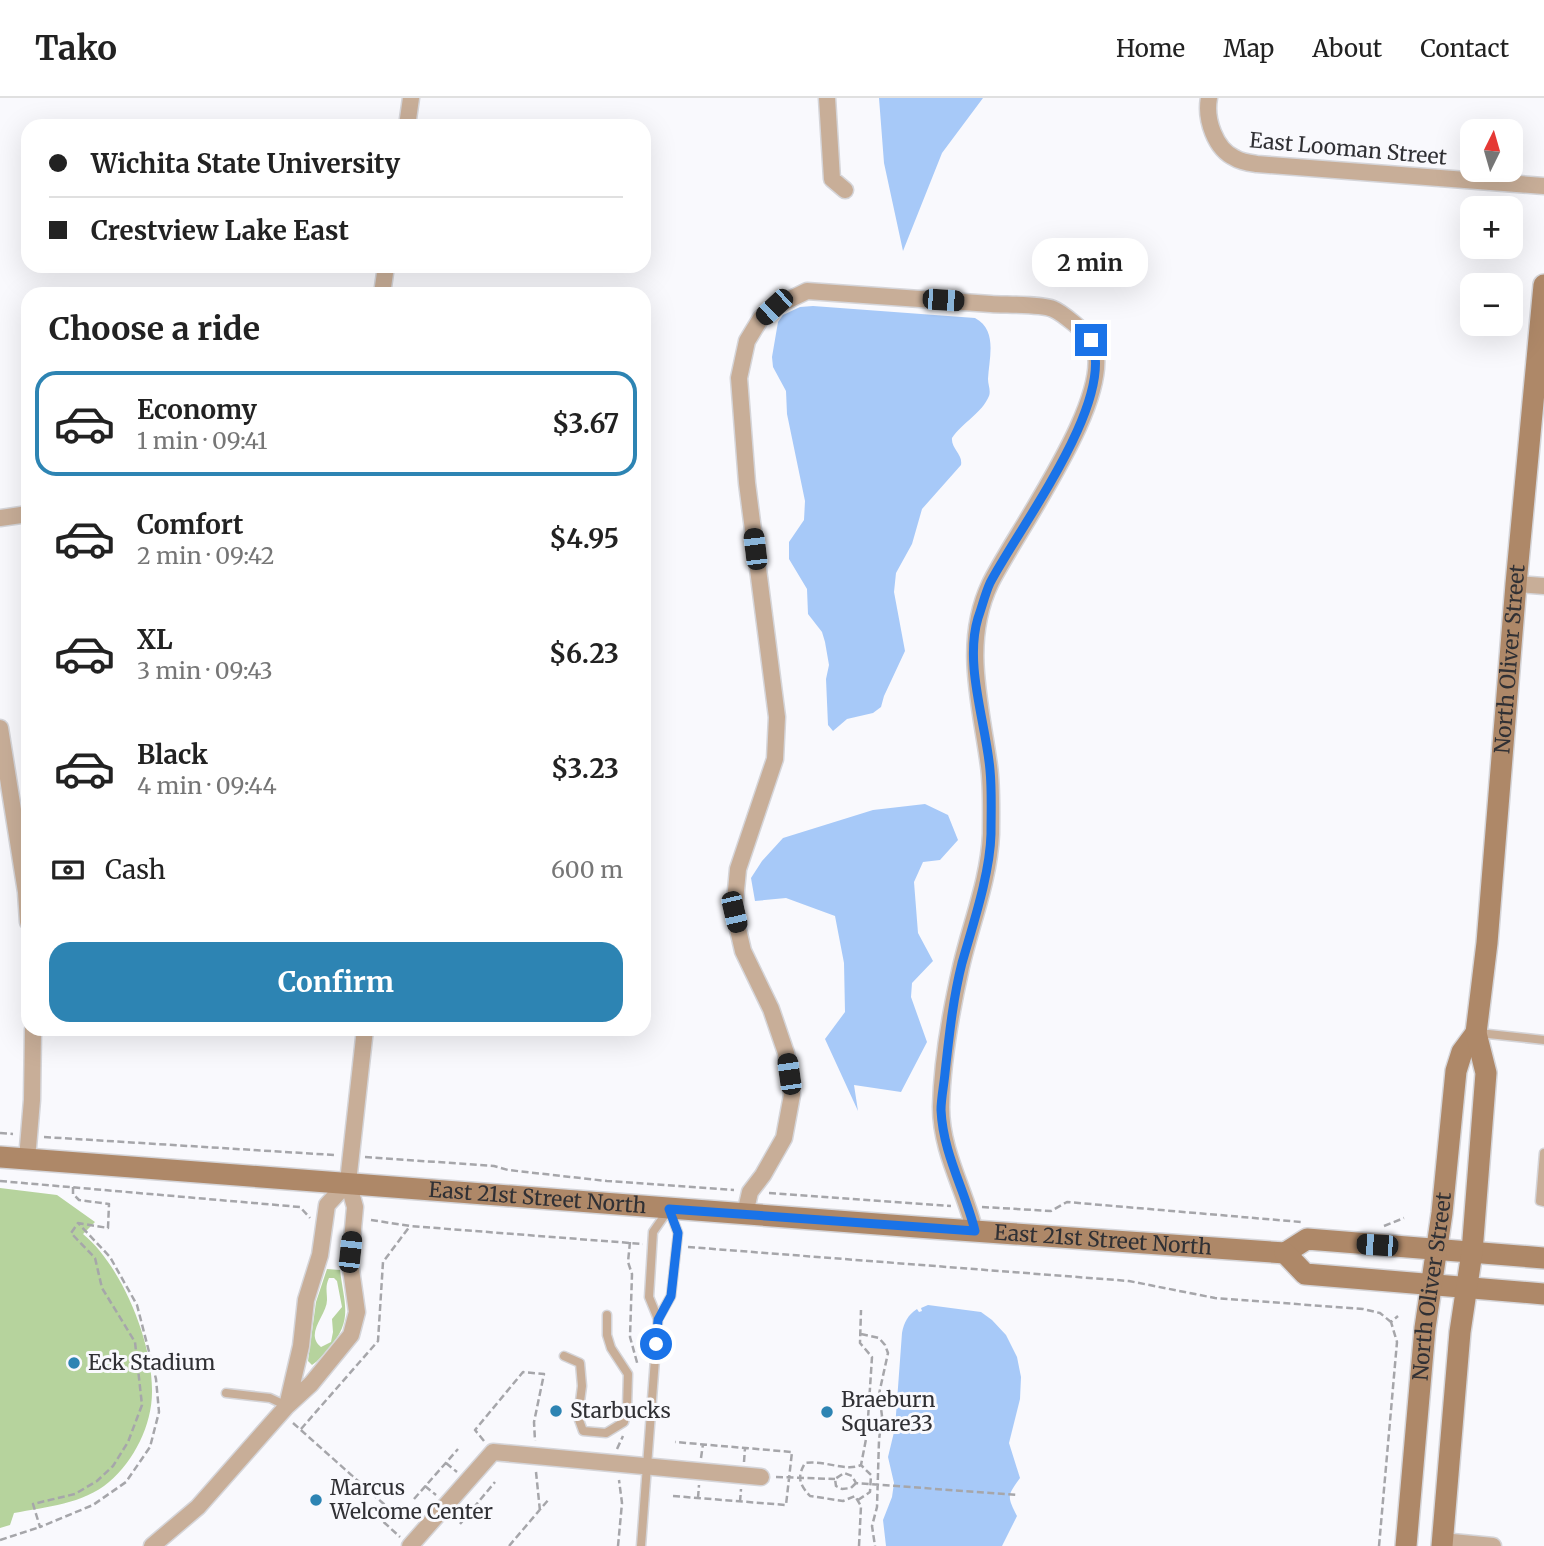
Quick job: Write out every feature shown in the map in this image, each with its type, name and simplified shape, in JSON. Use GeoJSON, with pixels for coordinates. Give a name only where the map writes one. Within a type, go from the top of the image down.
{"type":"FeatureCollection","features":[{"type":"Feature","properties":{"kind":"main road","name":"North Oliver Street"},"geometry":{"type":"LineString","coordinates":[[1442,1544],[1460,1332],[1472,1252],[1486,1073],[1476,1033],[1492,889],[1516,584],[1544,285]]}},
{"type":"Feature","properties":{"kind":"main road","name":"North Oliver Street"},"geometry":{"type":"LineString","coordinates":[[1406,1546],[1424,1328],[1437,1249],[1456,1070],[1462,1052],[1476,1033]]}},
{"type":"Feature","properties":{"kind":"main road","name":"East 21st Street North"},"geometry":{"type":"LineString","coordinates":[[0,1157],[1284,1253],[1307,1239],[1544,1258]]}},
{"type":"Feature","properties":{"kind":"main road"},"geometry":{"type":"LineString","coordinates":[[1284,1253],[1305,1274],[1544,1294]]}},
{"type":"Feature","properties":{"kind":"street"},"geometry":{"type":"LineString","coordinates":[[408,119],[411,98]]}},
{"type":"Feature","properties":{"kind":"street"},"geometry":{"type":"LineString","coordinates":[[827,98],[832,179],[845,190]]}},
{"type":"Feature","properties":{"kind":"street","name":"East Looman Street"},"geometry":{"type":"LineString","coordinates":[[1209,98],[1209,120],[1215,137],[1223,150],[1232,157],[1270,166],[1544,186]]}},
{"type":"Feature","properties":{"kind":"street"},"geometry":{"type":"LineString","coordinates":[[745,1214],[750,1192],[784,1138],[792,1096],[786,1053],[771,1009],[743,951],[734,912],[738,869],[775,759],[777,717],[747,483],[739,378],[747,341],[761,318],[774,307],[807,291],[1053,308],[1088,336],[1096,351],[1097,366],[1080,425],[1056,473],[989,585],[977,622],[974,661],[990,770],[991,838],[978,908],[961,967],[947,1049],[941,1108],[951,1165],[969,1207],[975,1231]]}},
{"type":"Feature","properties":{"kind":"street"},"geometry":{"type":"LineString","coordinates":[[0,518],[21,515]]}},
{"type":"Feature","properties":{"kind":"street"},"geometry":{"type":"LineString","coordinates":[[1516,584],[1544,586]]}},
{"type":"Feature","properties":{"kind":"street"},"geometry":{"type":"LineString","coordinates":[[0,728],[21,860]]}},
{"type":"Feature","properties":{"kind":"street"},"geometry":{"type":"LineString","coordinates":[[27,1159],[33,1036]]}},
{"type":"Feature","properties":{"kind":"street"},"geometry":{"type":"LineString","coordinates":[[152,1546],[198,1507],[287,1406],[311,1384],[353,1331],[357,1308],[350,1252],[355,1207],[348,1182],[364,1036]]}},
{"type":"Feature","properties":{"kind":"street"},"geometry":{"type":"LineString","coordinates":[[287,1406],[300,1346],[306,1300],[318,1262],[318,1217],[348,1182]]}},
{"type":"Feature","properties":{"kind":"street"},"geometry":{"type":"LineString","coordinates":[[410,1546],[492,1452],[761,1477]]}},
{"type":"Feature","properties":{"kind":"street"},"geometry":{"type":"LineString","coordinates":[[1442,1544],[1493,1546]]}},
{"type":"Feature","properties":{"kind":"lane"},"geometry":{"type":"LineString","coordinates":[[1476,1033],[1544,1040]]}},
{"type":"Feature","properties":{"kind":"lane"},"geometry":{"type":"LineString","coordinates":[[1544,1153],[1539,1201],[1544,1202]]}},
{"type":"Feature","properties":{"kind":"lane"},"geometry":{"type":"LineString","coordinates":[[658,1320],[649,1297],[653,1232],[669,1209]]}},
{"type":"Feature","properties":{"kind":"lane"},"geometry":{"type":"LineString","coordinates":[[640,1546],[658,1320],[671,1296],[677,1247],[678,1233],[669,1209]]}},
{"type":"Feature","properties":{"kind":"lane"},"geometry":{"type":"LineString","coordinates":[[564,1356],[580,1363],[582,1386],[578,1417],[583,1431],[606,1433],[624,1422],[628,1408],[628,1374],[611,1348],[607,1335],[607,1315]]}},
{"type":"Feature","properties":{"kind":"lane"},"geometry":{"type":"LineString","coordinates":[[226,1393],[270,1398],[287,1406]]}},
{"type":"Feature","properties":{"kind":"path"},"geometry":{"type":"LineString","coordinates":[[0,1133],[488,1165],[508,1170],[594,1180],[750,1192],[1051,1211],[1067,1202],[1312,1223]]}},
{"type":"Feature","properties":{"kind":"path"},"geometry":{"type":"LineString","coordinates":[[0,1181],[300,1207],[318,1217],[311,1230]]}},
{"type":"Feature","properties":{"kind":"path"},"geometry":{"type":"LineString","coordinates":[[73,1187],[73,1194],[79,1200],[109,1204],[108,1228],[78,1223]]}},
{"type":"Feature","properties":{"kind":"path"},"geometry":{"type":"LineString","coordinates":[[1376,1228],[1404,1218]]}},
{"type":"Feature","properties":{"kind":"path"},"geometry":{"type":"LineString","coordinates":[[355,1220],[653,1244]]}},
{"type":"Feature","properties":{"kind":"path"},"geometry":{"type":"LineString","coordinates":[[40,1527],[33,1504],[75,1494],[97,1481],[113,1466],[128,1442],[142,1405],[135,1342],[102,1288],[94,1258],[71,1233],[78,1223]]}},
{"type":"Feature","properties":{"kind":"path"},"geometry":{"type":"LineString","coordinates":[[0,1540],[93,1505],[126,1482],[150,1447],[159,1412],[156,1380],[137,1304],[110,1257],[78,1223]]}},
{"type":"Feature","properties":{"kind":"path"},"geometry":{"type":"LineString","coordinates":[[677,1247],[1129,1281],[1215,1298],[1363,1309],[1380,1313],[1391,1322],[1397,1342],[1379,1546]]}},
{"type":"Feature","properties":{"kind":"path"},"geometry":{"type":"LineString","coordinates":[[861,1310],[860,1343],[872,1357],[867,1434],[861,1465]]}},
{"type":"Feature","properties":{"kind":"path"},"geometry":{"type":"LineString","coordinates":[[1391,1322],[1398,1316]]}},
{"type":"Feature","properties":{"kind":"path"},"geometry":{"type":"LineString","coordinates":[[860,1334],[879,1339],[888,1353],[879,1394],[882,1416],[877,1507],[872,1526],[875,1546]]}},
{"type":"Feature","properties":{"kind":"path"},"geometry":{"type":"LineString","coordinates":[[492,1452],[475,1430],[523,1372],[544,1374],[534,1422],[540,1511]]}},
{"type":"Feature","properties":{"kind":"path"},"geometry":{"type":"LineString","coordinates":[[287,1429],[293,1423],[385,1505],[376,1515],[410,1546]]}},
{"type":"Feature","properties":{"kind":"path"},"geometry":{"type":"LineString","coordinates":[[673,1496],[786,1505],[792,1452],[675,1442]]}},
{"type":"Feature","properties":{"kind":"path"},"geometry":{"type":"LineString","coordinates":[[414,1499],[458,1449]]}},
{"type":"Feature","properties":{"kind":"path"},"geometry":{"type":"LineString","coordinates":[[859,1546],[861,1506],[855,1496],[843,1501],[810,1496],[800,1485],[799,1473],[806,1463],[818,1461],[853,1469],[861,1465]]}},
{"type":"Feature","properties":{"kind":"path"},"geometry":{"type":"LineString","coordinates":[[858,1500],[870,1492],[871,1475],[861,1465]]}},
{"type":"Feature","properties":{"kind":"path"},"geometry":{"type":"LineString","coordinates":[[761,1477],[835,1479],[844,1473],[852,1476],[856,1483]]}},
{"type":"Feature","properties":{"kind":"path"},"geometry":{"type":"LineString","coordinates":[[835,1479],[836,1486],[842,1489],[851,1488],[856,1483],[1017,1495]]}},
{"type":"Feature","properties":{"kind":"path"},"geometry":{"type":"LineString","coordinates":[[460,1524],[495,1482]]}},
{"type":"Feature","properties":{"kind":"path"},"geometry":{"type":"LineString","coordinates":[[509,1546],[549,1499]]}},
{"type":"Feature","properties":{"kind":"green space","name":"Eck Stadium"},"geometry":{"type":"Polygon","coordinates":[[[0,1188],[57,1195],[95,1222],[83,1234],[110,1265],[132,1307],[147,1351],[152,1392],[149,1417],[140,1442],[126,1464],[109,1482],[76,1500],[14,1513],[10,1525],[0,1528],[0,1188]]]}},
{"type":"Feature","properties":{"kind":"green space"},"geometry":{"type":"Polygon","coordinates":[[[327,1269],[340,1270],[345,1303],[344,1321],[336,1339],[312,1365],[308,1361],[316,1302],[327,1269]],[[329,1278],[326,1306],[315,1330],[316,1342],[321,1347],[331,1342],[332,1319],[342,1307],[334,1278],[329,1278]]]}},
{"type":"Feature","properties":{"kind":"water"},"geometry":{"type":"Polygon","coordinates":[[[879,98],[983,98],[942,153],[903,251],[884,163],[879,98]]]}},
{"type":"Feature","properties":{"kind":"water"},"geometry":{"type":"Polygon","coordinates":[[[800,307],[975,318],[987,330],[990,345],[989,396],[982,408],[952,438],[961,465],[922,509],[912,544],[896,573],[894,592],[905,651],[881,707],[873,713],[847,719],[833,731],[828,725],[826,679],[829,665],[825,642],[822,632],[808,614],[807,589],[789,559],[789,542],[804,520],[805,501],[787,414],[786,391],[773,367],[772,357],[778,322],[783,315],[800,307]]]}},
{"type":"Feature","properties":{"kind":"water"},"geometry":{"type":"Polygon","coordinates":[[[925,804],[948,815],[958,840],[940,860],[923,862],[914,882],[918,933],[933,961],[912,983],[911,997],[927,1042],[901,1092],[854,1085],[858,1111],[825,1039],[845,1012],[844,963],[835,916],[786,898],[755,901],[751,878],[783,838],[873,810],[925,804]]]}},
{"type":"Feature","properties":{"kind":"water"},"geometry":{"type":"Polygon","coordinates":[[[928,1305],[981,1312],[1006,1335],[1017,1357],[1021,1377],[1020,1399],[1009,1443],[1020,1478],[1010,1496],[1017,1516],[1002,1546],[886,1546],[883,1520],[894,1483],[888,1457],[895,1428],[902,1333],[911,1314],[917,1309],[922,1311],[921,1308],[928,1305]]]}},
{"type":"Feature","properties":{"kind":"place","name":"Eck Stadium"},"geometry":{"type":"Point","coordinates":[74,1363]}},
{"type":"Feature","properties":{"kind":"place","name":"Starbucks"},"geometry":{"type":"Point","coordinates":[556,1411]}},
{"type":"Feature","properties":{"kind":"place","name":"Braeburn Square33"},"geometry":{"type":"Point","coordinates":[827,1412]}},
{"type":"Feature","properties":{"kind":"place","name":"Marcus Welcome Center"},"geometry":{"type":"Point","coordinates":[316,1500]}},
{"type":"Feature","properties":{"kind":"route"},"geometry":{"type":"LineString","coordinates":[[656,1344],[658,1320],[671,1296],[678,1233],[669,1209],[975,1231],[969,1207],[951,1165],[941,1108],[947,1049],[961,967],[978,908],[991,838],[990,770],[974,661],[977,622],[989,585],[1056,473],[1080,425],[1097,366],[1096,351],[1091,340]]}}]}
